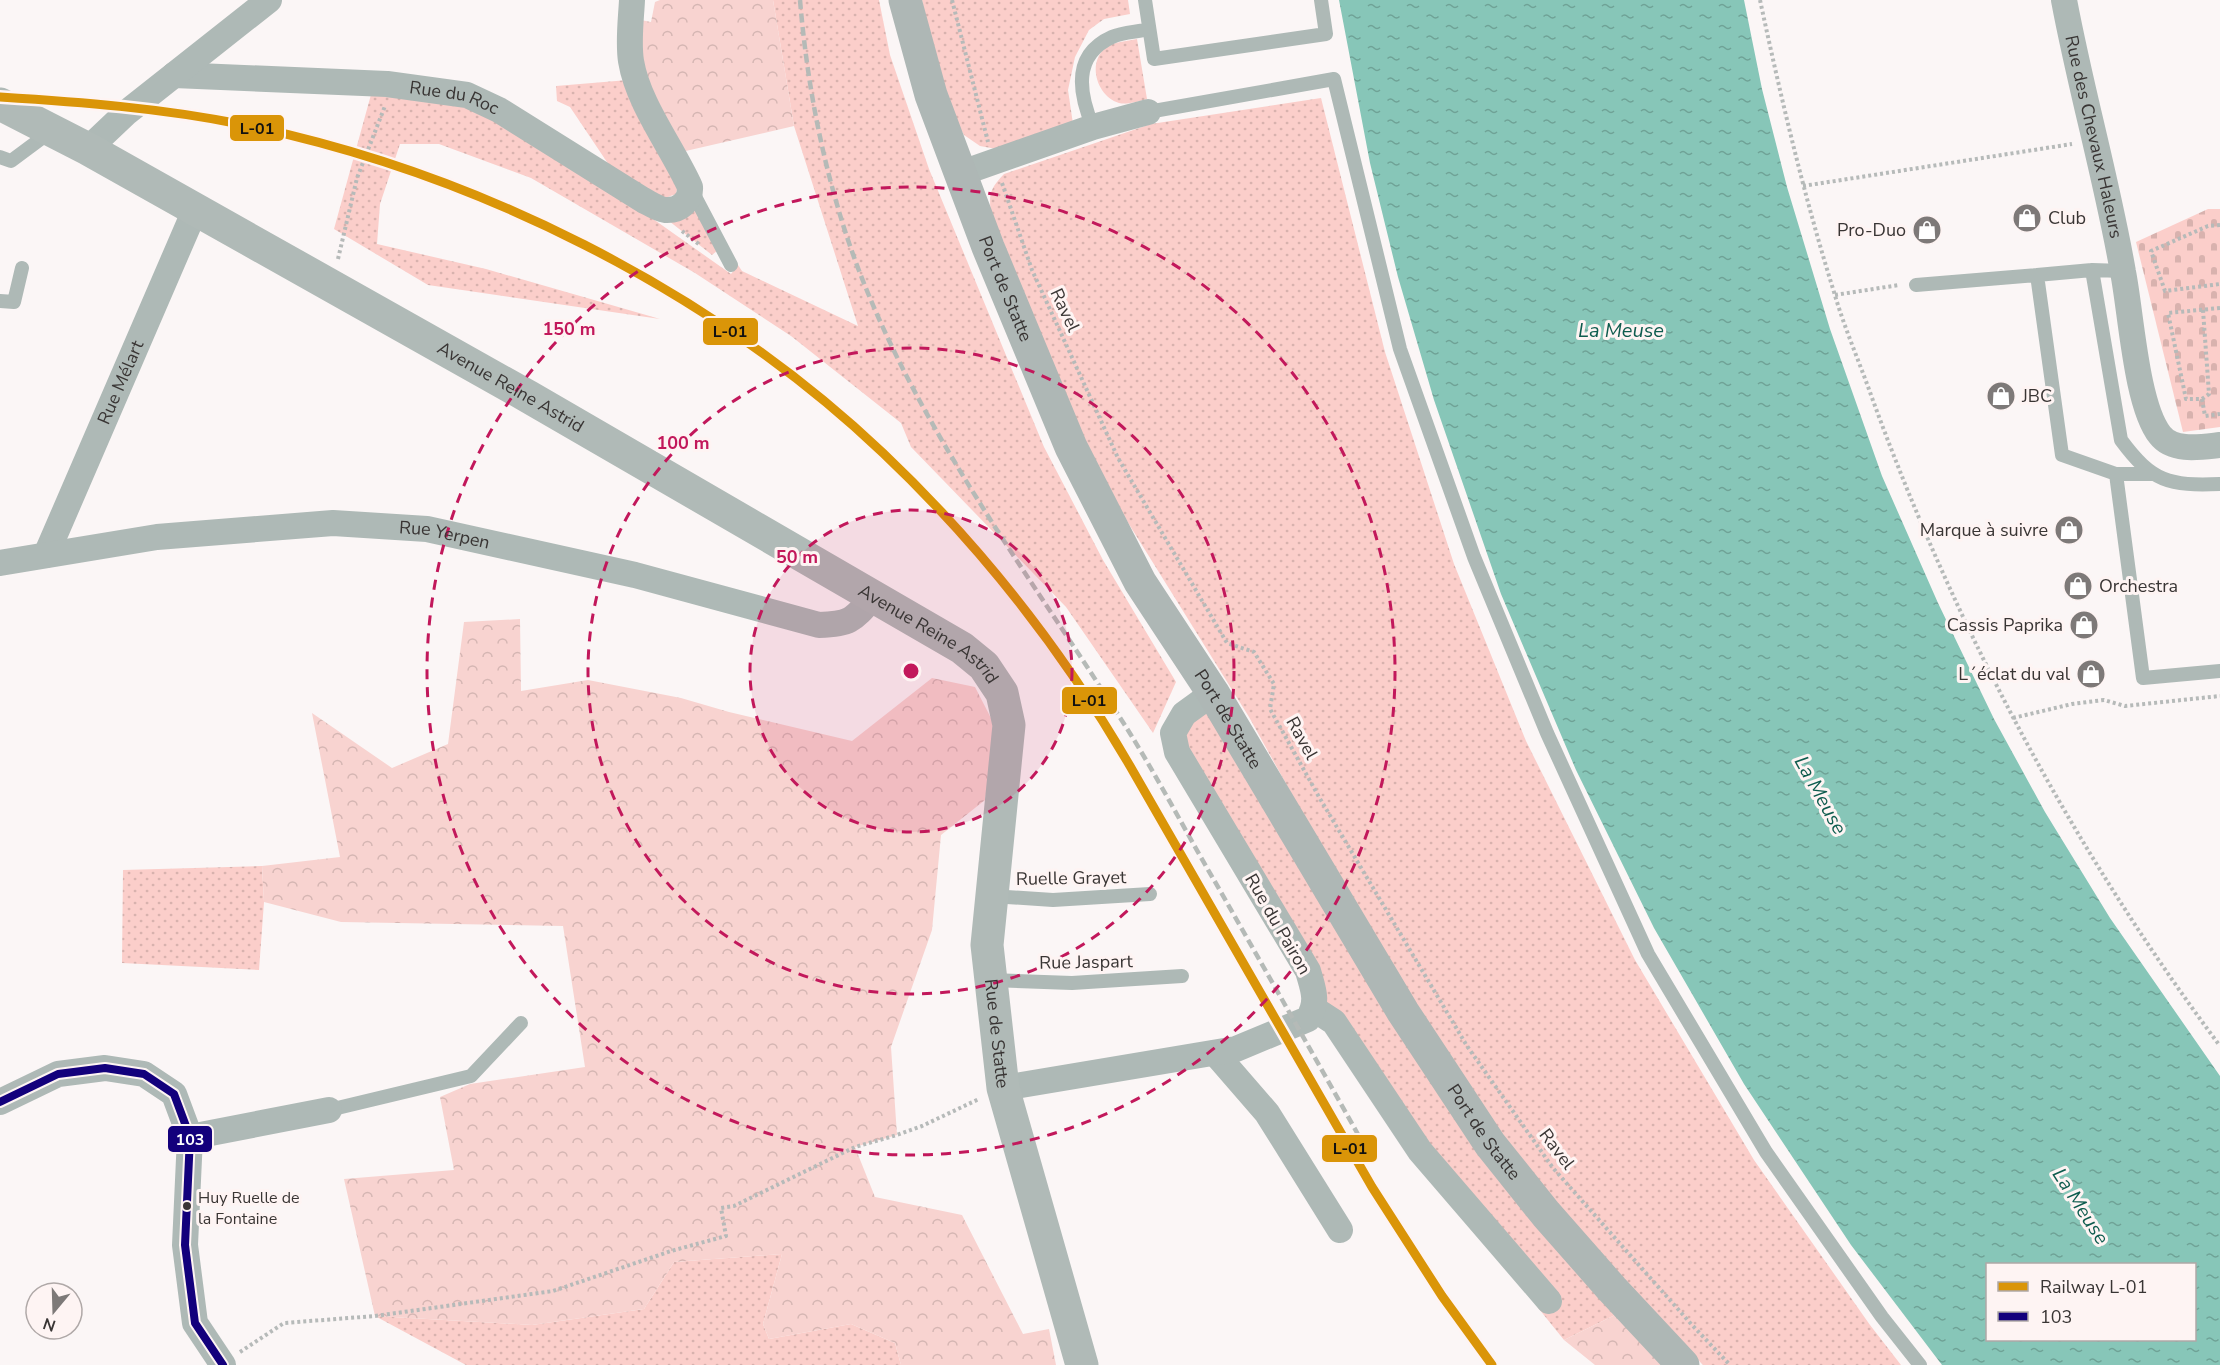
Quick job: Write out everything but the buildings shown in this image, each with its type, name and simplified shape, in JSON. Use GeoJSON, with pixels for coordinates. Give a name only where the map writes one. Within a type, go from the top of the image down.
{"type":"FeatureCollection","features":[{"type":"Feature","properties":{"kind":"main road","name":"Avenue Reine Astrid"},"geometry":{"type":"LineString","coordinates":[[0,104],[88,149],[529,397],[962,648],[984,666],[1002,693]]}},
{"type":"Feature","properties":{"kind":"main road","name":"Rue de Statte"},"geometry":{"type":"LineString","coordinates":[[1002,693],[1009,725],[987,945],[1003,1088],[1082,1365]]}},
{"type":"Feature","properties":{"kind":"street"},"geometry":{"type":"LineString","coordinates":[[88,149],[126,114],[269,0]]}},
{"type":"Feature","properties":{"kind":"street"},"geometry":{"type":"LineString","coordinates":[[632,0],[631,60],[636,79],[644,100],[690,187]]}},
{"type":"Feature","properties":{"kind":"street","name":"Port de Statte"},"geometry":{"type":"LineString","coordinates":[[905,0],[931,95],[959,174],[1071,447],[1140,582],[1213,693],[1403,1012],[1490,1144],[1546,1214],[1683,1365]]}},
{"type":"Feature","properties":{"kind":"street","name":"Rue des Chevaux Haleurs"},"geometry":{"type":"LineString","coordinates":[[2064,0],[2123,271],[2148,414],[2161,436],[2174,445],[2197,447],[2220,445]]}},
{"type":"Feature","properties":{"kind":"street","name":"Rue du Roc"},"geometry":{"type":"LineString","coordinates":[[174,75],[387,84],[443,90],[484,102],[663,210],[676,209],[686,203],[690,187]]}},
{"type":"Feature","properties":{"kind":"street"},"geometry":{"type":"LineString","coordinates":[[959,174],[1093,127],[1148,112]]}},
{"type":"Feature","properties":{"kind":"street","name":"Rue Mélart"},"geometry":{"type":"LineString","coordinates":[[46,555],[195,210]]}},
{"type":"Feature","properties":{"kind":"street","name":"Rue Yerpen"},"geometry":{"type":"LineString","coordinates":[[0,563],[157,537],[333,523],[427,529],[635,575],[819,625],[840,624],[854,619],[873,597]]}},
{"type":"Feature","properties":{"kind":"street","name":"Rue du Pairon"},"geometry":{"type":"LineString","coordinates":[[1213,693],[1184,714],[1173,733],[1177,752],[1308,971],[1316,998],[1314,1009]]}},
{"type":"Feature","properties":{"kind":"street"},"geometry":{"type":"LineString","coordinates":[[1003,1088],[1236,1049],[1308,1019],[1314,1009],[1334,1022],[1420,1151],[1548,1301]]}},
{"type":"Feature","properties":{"kind":"street"},"geometry":{"type":"LineString","coordinates":[[1215,1053],[1267,1113],[1340,1230]]}},
{"type":"Feature","properties":{"kind":"street"},"geometry":{"type":"LineString","coordinates":[[0,1102],[58,1074],[105,1068],[144,1074],[174,1094],[190,1137],[185,1245],[195,1323],[222,1365]]}},
{"type":"Feature","properties":{"kind":"street"},"geometry":{"type":"LineString","coordinates":[[190,1137],[329,1110]]}},
{"type":"Feature","properties":{"kind":"lane"},"geometry":{"type":"LineString","coordinates":[[1145,0],[1154,59],[1326,34],[1321,0]]}},
{"type":"Feature","properties":{"kind":"lane"},"geometry":{"type":"LineString","coordinates":[[1093,127],[1084,105],[1080,84],[1085,64],[1095,46],[1114,36],[1149,29]]}},
{"type":"Feature","properties":{"kind":"lane"},"geometry":{"type":"LineString","coordinates":[[1148,112],[1335,79],[1400,349],[1474,556],[1552,744],[1648,954],[1766,1152],[1882,1317],[1920,1365]]}},
{"type":"Feature","properties":{"kind":"lane"},"geometry":{"type":"LineString","coordinates":[[0,157],[11,161],[52,130]]}},
{"type":"Feature","properties":{"kind":"lane"},"geometry":{"type":"LineString","coordinates":[[690,187],[731,265]]}},
{"type":"Feature","properties":{"kind":"lane"},"geometry":{"type":"LineString","coordinates":[[0,301],[14,302],[22,268]]}},
{"type":"Feature","properties":{"kind":"lane"},"geometry":{"type":"LineString","coordinates":[[2092,270],[2121,440],[2135,459],[2151,474]]}},
{"type":"Feature","properties":{"kind":"lane"},"geometry":{"type":"LineString","coordinates":[[1916,285],[2092,270],[2123,271]]}},
{"type":"Feature","properties":{"kind":"lane"},"geometry":{"type":"LineString","coordinates":[[2037,275],[2062,455],[2116,474],[2151,474],[2194,485],[2220,484]]}},
{"type":"Feature","properties":{"kind":"lane"},"geometry":{"type":"LineString","coordinates":[[2116,474],[2143,678],[2220,671]]}},
{"type":"Feature","properties":{"kind":"lane","name":"Ruelle Grayet"},"geometry":{"type":"LineString","coordinates":[[992,896],[1053,900],[1150,894]]}},
{"type":"Feature","properties":{"kind":"lane","name":"Rue Jaspart"},"geometry":{"type":"LineString","coordinates":[[991,980],[1072,983],[1182,976]]}},
{"type":"Feature","properties":{"kind":"lane"},"geometry":{"type":"LineString","coordinates":[[329,1110],[471,1076],[521,1023]]}},
{"type":"Feature","properties":{"kind":"path","name":"Ravel"},"geometry":{"type":"LineString","coordinates":[[952,0],[982,125],[1032,270],[1118,458],[1227,643],[1254,652],[1274,684],[1270,709],[1319,797],[1467,1046],[1553,1168],[1730,1365]]}},
{"type":"Feature","properties":{"kind":"path"},"geometry":{"type":"LineString","coordinates":[[1760,0],[1778,87],[1803,186],[1835,295],[1902,478],[1950,592],[2013,718],[2070,820],[2187,1001],[2220,1046]]}},
{"type":"Feature","properties":{"kind":"path"},"geometry":{"type":"LineString","coordinates":[[327,284],[341,253],[357,178],[384,108],[387,84]]}},
{"type":"Feature","properties":{"kind":"path"},"geometry":{"type":"LineString","coordinates":[[1803,186],[2096,141]]}},
{"type":"Feature","properties":{"kind":"path"},"geometry":{"type":"LineString","coordinates":[[2220,225],[2208,226],[2151,251],[2165,291],[2220,284]]}},
{"type":"Feature","properties":{"kind":"path"},"geometry":{"type":"LineString","coordinates":[[680,230],[727,267],[731,265]]}},
{"type":"Feature","properties":{"kind":"path"},"geometry":{"type":"LineString","coordinates":[[1835,295],[1887,286]]}},
{"type":"Feature","properties":{"kind":"path"},"geometry":{"type":"LineString","coordinates":[[2203,310],[2209,394],[2202,399],[2186,399],[2168,313],[2220,308]]}},
{"type":"Feature","properties":{"kind":"path"},"geometry":{"type":"LineString","coordinates":[[2202,399],[2205,416],[2220,414]]}},
{"type":"Feature","properties":{"kind":"path"},"geometry":{"type":"LineString","coordinates":[[2013,718],[2072,704],[2104,700],[2124,706],[2220,696]]}},
{"type":"Feature","properties":{"kind":"path"},"geometry":{"type":"LineString","coordinates":[[222,1365],[284,1323],[375,1316],[553,1291],[671,1251],[726,1236],[721,1208],[734,1206],[855,1147],[914,1129],[1003,1088]]}},
{"type":"Feature","properties":{"kind":"green space"},"geometry":{"type":"Polygon","coordinates":[[[660,0],[773,0],[794,126],[677,153],[636,79],[636,19],[651,22],[655,2],[660,0]]]}},
{"type":"Feature","properties":{"kind":"green space"},"geometry":{"type":"Polygon","coordinates":[[[773,0],[879,0],[890,55],[929,169],[1044,447],[1103,560],[1176,682],[1153,733],[1066,607],[911,447],[901,423],[791,336],[695,273],[531,178],[439,144],[400,144],[380,204],[377,244],[486,269],[660,319],[428,285],[334,229],[372,91],[461,105],[485,114],[622,197],[731,274],[738,265],[742,271],[858,326],[794,126],[773,0]]]}},
{"type":"Feature","properties":{"kind":"green space"},"geometry":{"type":"Polygon","coordinates":[[[922,0],[1128,0],[1130,14],[1104,19],[1089,30],[1075,57],[1068,90],[1073,124],[1002,150],[980,146],[964,135],[953,115],[930,41],[922,0]]]}},
{"type":"Feature","properties":{"kind":"green space"},"geometry":{"type":"Polygon","coordinates":[[[1137,39],[1147,99],[1119,103],[1105,94],[1100,87],[1096,62],[1108,46],[1137,39]]]}},
{"type":"Feature","properties":{"kind":"green space"},"geometry":{"type":"Polygon","coordinates":[[[628,80],[678,185],[676,194],[665,198],[615,174],[570,107],[557,101],[556,86],[628,80]]]}},
{"type":"Feature","properties":{"kind":"green space"},"geometry":{"type":"Polygon","coordinates":[[[1321,98],[1385,352],[1454,564],[1526,741],[1635,960],[1754,1160],[1870,1325],[1901,1365],[1703,1365],[1639,1299],[1523,1164],[1445,1056],[1366,928],[1249,717],[1127,521],[1087,446],[991,215],[990,197],[995,184],[1004,174],[1151,124],[1321,98]]]}},
{"type":"Feature","properties":{"kind":"green space"},"geometry":{"type":"Polygon","coordinates":[[[693,205],[718,250],[712,255],[664,217],[693,205]]]}},
{"type":"Feature","properties":{"kind":"green space"},"geometry":{"type":"Polygon","coordinates":[[[2208,209],[2220,209],[2220,427],[2183,432],[2136,242],[2208,209]]]}},
{"type":"Feature","properties":{"kind":"green space"},"geometry":{"type":"Polygon","coordinates":[[[520,619],[521,691],[588,680],[681,698],[729,712],[852,741],[932,678],[975,687],[993,722],[991,761],[985,800],[941,835],[932,930],[891,1047],[897,1135],[855,1147],[875,1197],[962,1215],[1023,1334],[1049,1329],[1056,1365],[901,1365],[895,1343],[851,1324],[769,1339],[763,1324],[782,1254],[674,1262],[644,1309],[532,1325],[375,1316],[344,1179],[454,1170],[440,1097],[470,1084],[585,1067],[563,926],[341,922],[264,902],[262,866],[340,857],[312,713],[392,768],[448,744],[464,622],[520,619]]]}},
{"type":"Feature","properties":{"kind":"green space"},"geometry":{"type":"Polygon","coordinates":[[[1213,693],[1615,1315],[1564,1340],[1539,1309],[1334,1022],[1177,752],[1184,714],[1213,693]]]}},
{"type":"Feature","properties":{"kind":"green space"},"geometry":{"type":"Polygon","coordinates":[[[262,866],[264,902],[259,970],[122,963],[123,870],[262,866]]]}},
{"type":"Feature","properties":{"kind":"green space"},"geometry":{"type":"Polygon","coordinates":[[[782,1254],[763,1324],[769,1339],[851,1324],[895,1343],[901,1365],[466,1365],[375,1316],[532,1325],[644,1309],[674,1262],[782,1254]]]}},
{"type":"Feature","properties":{"kind":"green space"},"geometry":{"type":"Polygon","coordinates":[[[1615,1315],[1662,1365],[1595,1365],[1564,1340],[1615,1315]]]}},
{"type":"Feature","properties":{"kind":"water","name":"La Meuse"},"geometry":{"type":"Polygon","coordinates":[[[1339,0],[1744,0],[1762,89],[1787,187],[1830,329],[1882,476],[1938,603],[1994,719],[2045,812],[2110,918],[2220,1076],[2220,1365],[1942,1365],[1851,1245],[1744,1084],[1654,928],[1576,770],[1501,594],[1434,400],[1398,277],[1370,163],[1339,0]]]}},
{"type":"Feature","properties":{"kind":"railway"},"geometry":{"type":"LineString","coordinates":[[800,0],[806,53],[824,157],[862,279],[892,348],[927,415],[966,481],[1142,753],[1360,1138]]}},
{"type":"Feature","properties":{"kind":"rail line","name":"L-01"},"geometry":{"type":"LineString","coordinates":[[0,97],[120,106],[210,118],[327,145],[414,172],[500,206],[584,245],[665,289],[742,339],[815,394],[883,453],[953,524],[1017,600],[1077,681],[1130,766],[1372,1187],[1442,1296],[1492,1365]]}},
{"type":"Feature","properties":{"kind":"transit line","name":"103"},"geometry":{"type":"LineString","coordinates":[[0,1102],[58,1074],[105,1068],[144,1074],[174,1094],[190,1137],[185,1245],[195,1323],[223,1365]]}},
{"type":"Feature","properties":{"kind":"place","name":"Club"},"geometry":{"type":"Point","coordinates":[2027,218]}},
{"type":"Feature","properties":{"kind":"place","name":"Pro-Duo"},"geometry":{"type":"Point","coordinates":[1927,230]}},
{"type":"Feature","properties":{"kind":"place","name":"JBC"},"geometry":{"type":"Point","coordinates":[2001,396]}},
{"type":"Feature","properties":{"kind":"place","name":"Marque à suivre"},"geometry":{"type":"Point","coordinates":[2069,530]}},
{"type":"Feature","properties":{"kind":"place","name":"Orchestra"},"geometry":{"type":"Point","coordinates":[2078,586]}},
{"type":"Feature","properties":{"kind":"place","name":"Cassis Paprika"},"geometry":{"type":"Point","coordinates":[2084,625]}},
{"type":"Feature","properties":{"kind":"place","name":"L´éclat du val"},"geometry":{"type":"Point","coordinates":[2091,674]}},
{"type":"Feature","properties":{"kind":"place","name":"Huy Ruelle de la Fontaine"},"geometry":{"type":"Point","coordinates":[187,1206]}}]}
